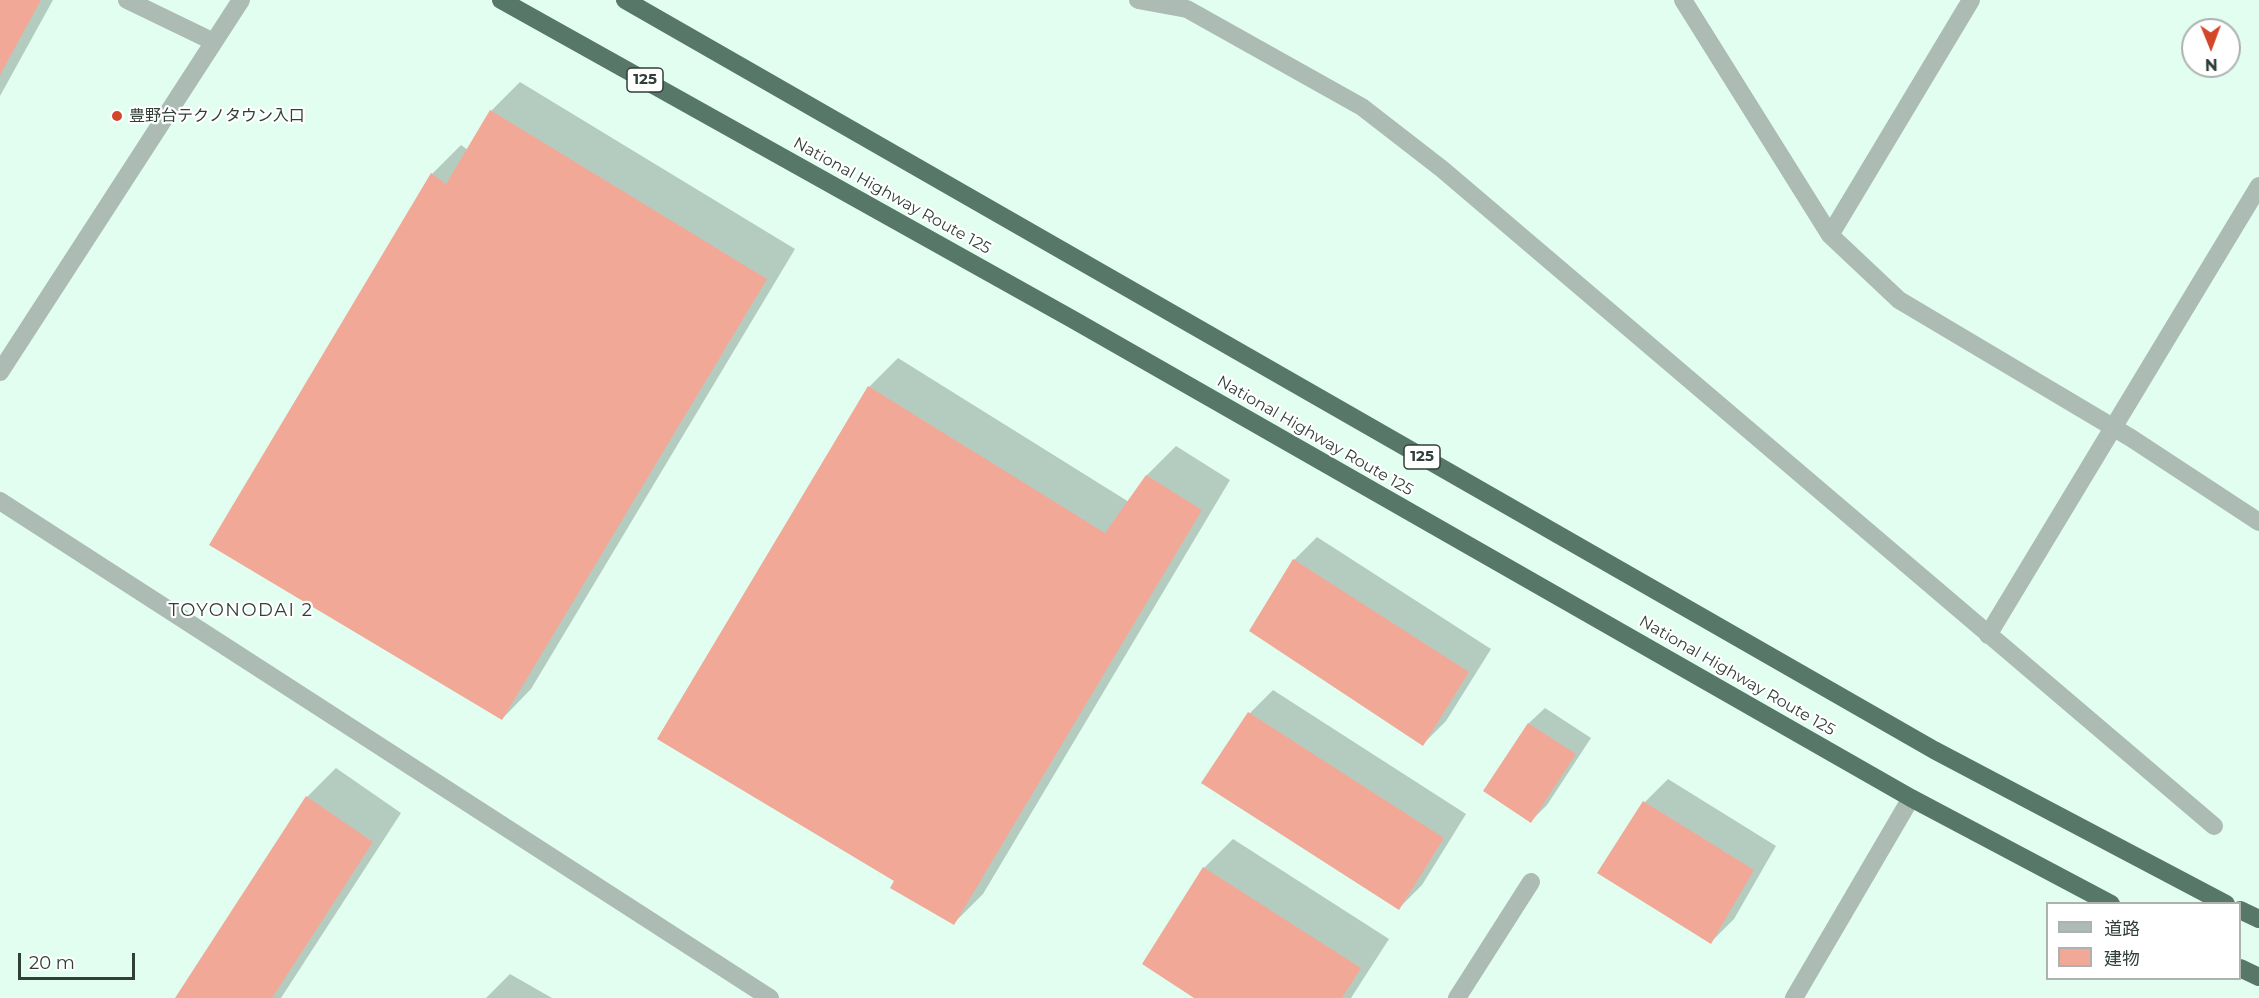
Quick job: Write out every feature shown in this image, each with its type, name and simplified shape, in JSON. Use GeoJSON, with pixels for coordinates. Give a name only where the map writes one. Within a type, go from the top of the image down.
{"type":"FeatureCollection","features":[{"type":"Feature","properties":{"kind":"highway","name":"National Highway Route 125"},"geometry":{"type":"LineString","coordinates":[[501,0],[1072,319],[1911,798],[2109,902]]}},
{"type":"Feature","properties":{"kind":"highway","name":"National Highway Route 125"},"geometry":{"type":"LineString","coordinates":[[625,0],[1924,744],[2224,902]]}},
{"type":"Feature","properties":{"kind":"highway"},"geometry":{"type":"LineString","coordinates":[[2241,910],[2259,919]]}},
{"type":"Feature","properties":{"kind":"highway"},"geometry":{"type":"LineString","coordinates":[[2241,968],[2259,977]]}},
{"type":"Feature","properties":{"kind":"street"},"geometry":{"type":"LineString","coordinates":[[127,0],[214,42]]}},
{"type":"Feature","properties":{"kind":"street"},"geometry":{"type":"LineString","coordinates":[[0,372],[242,0]]}},
{"type":"Feature","properties":{"kind":"street"},"geometry":{"type":"LineString","coordinates":[[1138,0],[1187,9],[1362,107],[1443,169],[2214,826]]}},
{"type":"Feature","properties":{"kind":"street"},"geometry":{"type":"LineString","coordinates":[[1683,0],[1830,235],[1899,300],[2112,427],[2259,522]]}},
{"type":"Feature","properties":{"kind":"street"},"geometry":{"type":"LineString","coordinates":[[1830,235],[1971,0]]}},
{"type":"Feature","properties":{"kind":"street"},"geometry":{"type":"LineString","coordinates":[[1988,635],[2259,186]]}},
{"type":"Feature","properties":{"kind":"street"},"geometry":{"type":"LineString","coordinates":[[0,501],[770,998]]}},
{"type":"Feature","properties":{"kind":"street"},"geometry":{"type":"LineString","coordinates":[[1794,998],[1911,798]]}},
{"type":"Feature","properties":{"kind":"street"},"geometry":{"type":"LineString","coordinates":[[1457,998],[1531,882]]}},
{"type":"Feature","properties":{"kind":"building"},"geometry":{"type":"Polygon","coordinates":[[[0,0],[41,0],[0,75],[0,0]]]}},
{"type":"Feature","properties":{"kind":"building"},"geometry":{"type":"Polygon","coordinates":[[[490,110],[767,279],[502,720],[209,545],[431,173],[446,184],[490,110]]]}},
{"type":"Feature","properties":{"kind":"building"},"geometry":{"type":"Polygon","coordinates":[[[868,386],[1105,533],[1146,475],[1202,510],[954,925],[890,888],[894,881],[657,739],[868,386]]]}},
{"type":"Feature","properties":{"kind":"building"},"geometry":{"type":"Polygon","coordinates":[[[1293,559],[1469,672],[1423,746],[1249,631],[1293,559]]]}},
{"type":"Feature","properties":{"kind":"building"},"geometry":{"type":"Polygon","coordinates":[[[1248,712],[1444,838],[1399,910],[1201,783],[1248,712]]]}},
{"type":"Feature","properties":{"kind":"building"},"geometry":{"type":"Polygon","coordinates":[[[1528,723],[1576,754],[1531,823],[1483,791],[1528,723]]]}},
{"type":"Feature","properties":{"kind":"building"},"geometry":{"type":"Polygon","coordinates":[[[306,796],[373,842],[272,998],[175,998],[306,796]]]}},
{"type":"Feature","properties":{"kind":"building"},"geometry":{"type":"Polygon","coordinates":[[[1643,801],[1754,870],[1711,944],[1597,873],[1643,801]]]}},
{"type":"Feature","properties":{"kind":"building"},"geometry":{"type":"Polygon","coordinates":[[[1203,867],[1361,968],[1342,998],[1194,998],[1142,964],[1203,867]]]}},
{"type":"Feature","properties":{"kind":"place","name":"豊野台テクノタウン入口"},"geometry":{"type":"Point","coordinates":[117,116]}},
{"type":"Feature","properties":{"kind":"district","name":"TOYONODAI 2"},"geometry":{"type":"Point","coordinates":[241,611]}}]}
